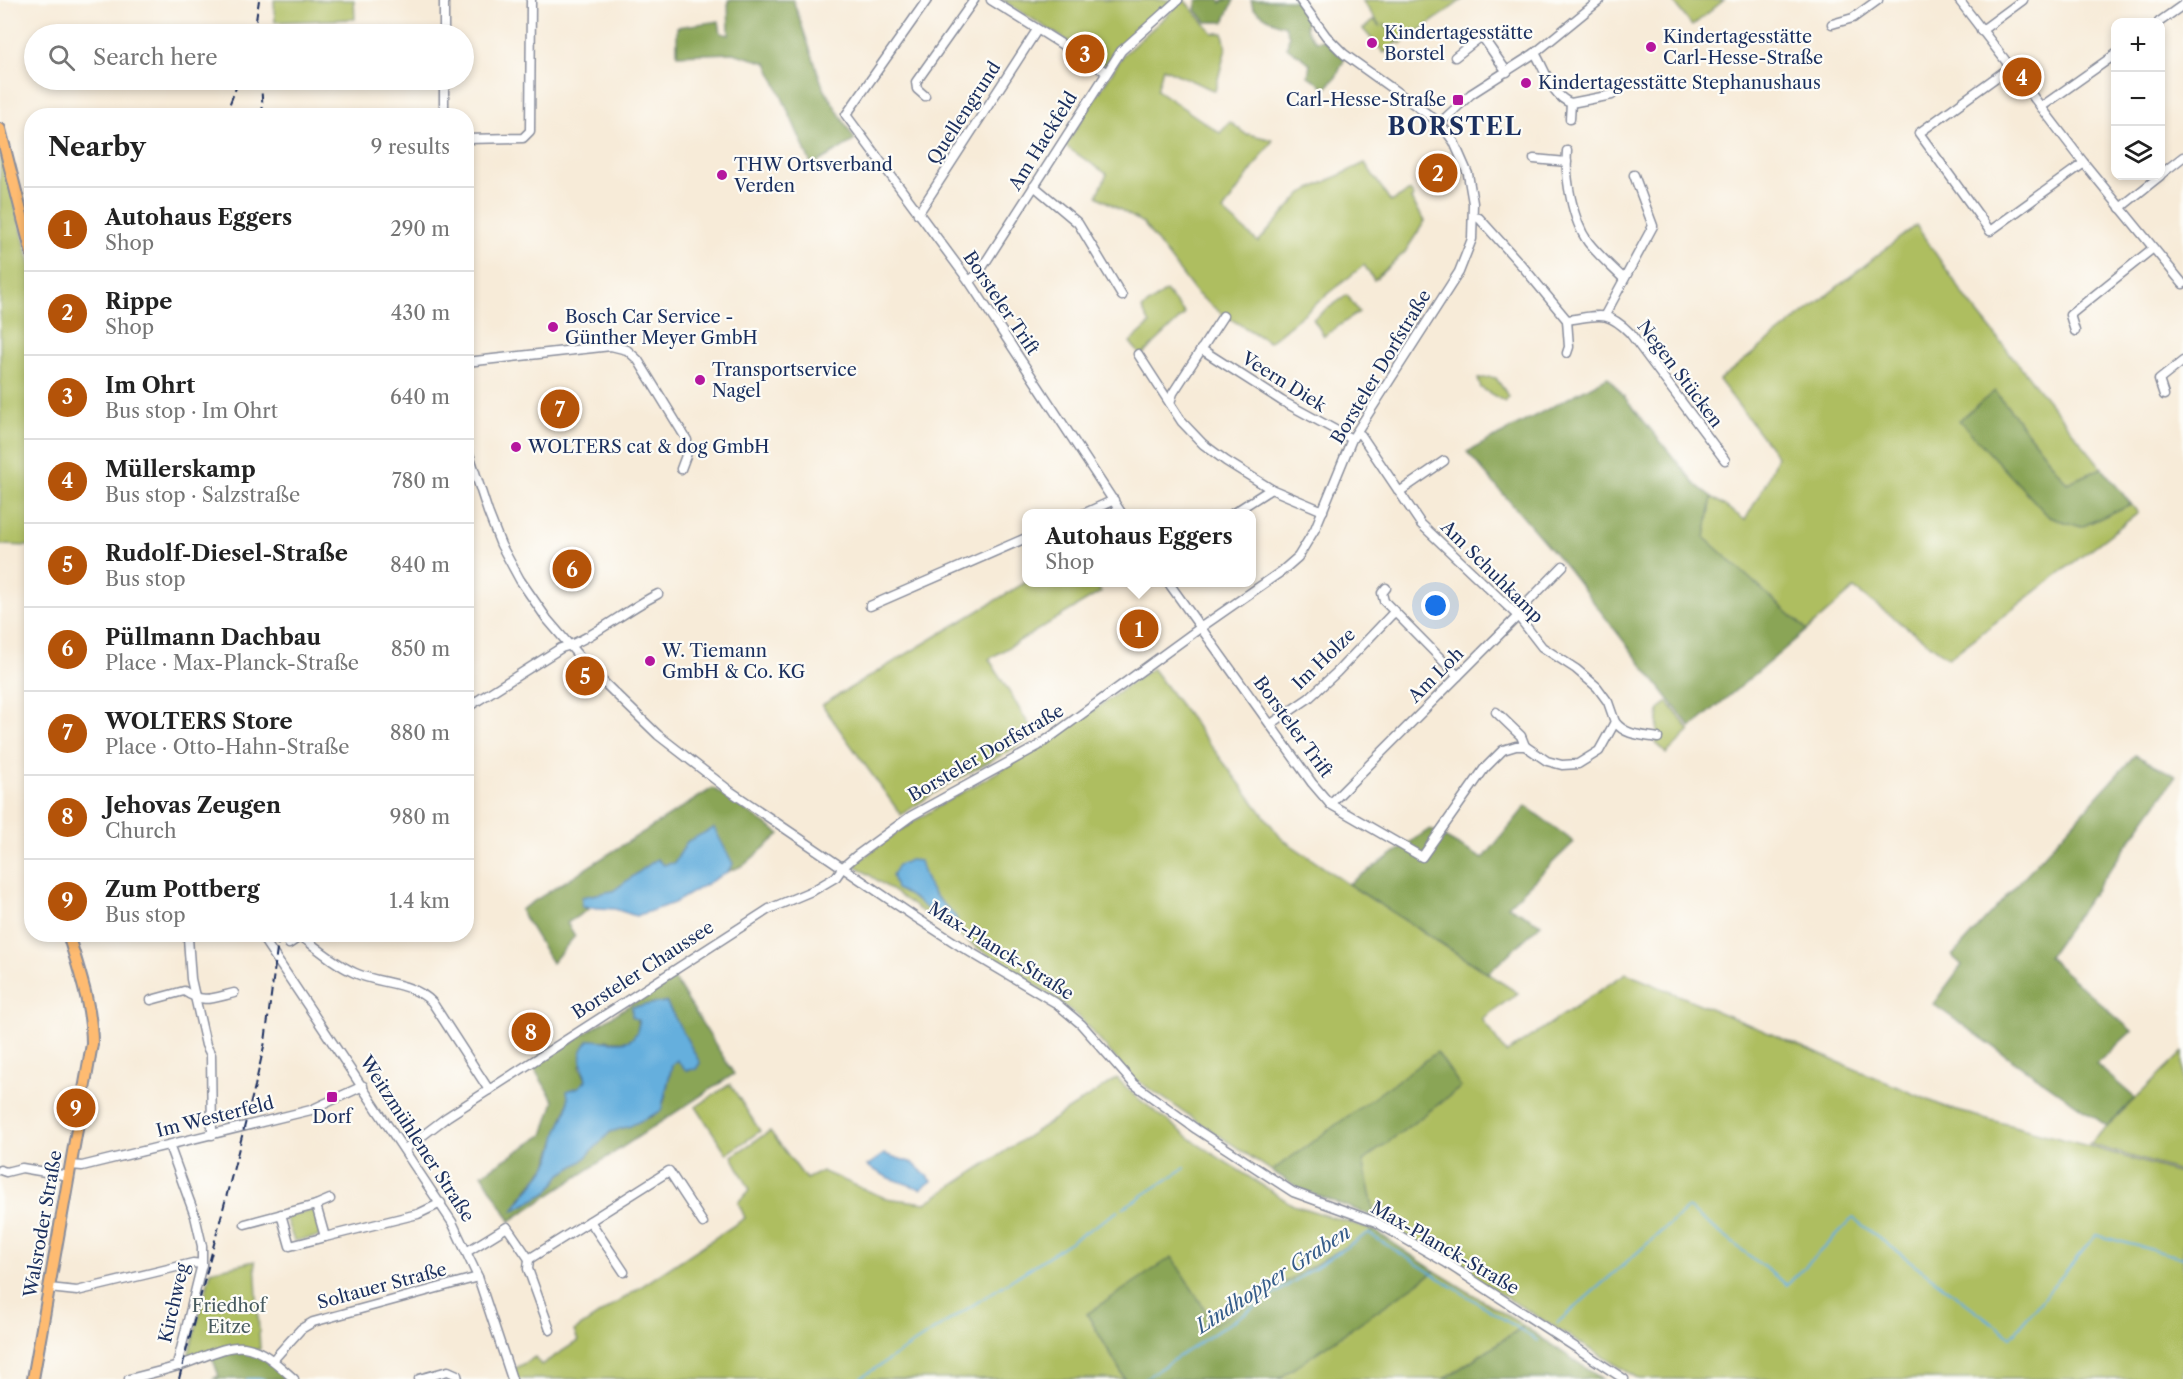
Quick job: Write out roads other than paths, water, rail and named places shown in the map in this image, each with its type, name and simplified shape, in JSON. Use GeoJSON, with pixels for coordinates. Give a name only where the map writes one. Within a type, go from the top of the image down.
{"type":"FeatureCollection","features":[{"type":"Feature","properties":{"kind":"main road"},"geometry":{"type":"LineString","coordinates":[[0,129],[24,223]]}},
{"type":"Feature","properties":{"kind":"main road","name":"Walsroder Straße"},"geometry":{"type":"LineString","coordinates":[[33,1379],[92,1044],[92,1023],[88,1002],[70,942]]}},
{"type":"Feature","properties":{"kind":"street"},"geometry":{"type":"LineString","coordinates":[[444,0],[444,24]]}},
{"type":"Feature","properties":{"kind":"street"},"geometry":{"type":"LineString","coordinates":[[474,139],[523,138],[530,131],[531,0]]}},
{"type":"Feature","properties":{"kind":"street","name":"Borsteler Trift"},"geometry":{"type":"LineString","coordinates":[[927,0],[846,115],[969,281],[1120,509]]}},
{"type":"Feature","properties":{"kind":"street"},"geometry":{"type":"LineString","coordinates":[[925,96],[917,89],[916,82],[974,0]]}},
{"type":"Feature","properties":{"kind":"street"},"geometry":{"type":"LineString","coordinates":[[991,0],[1106,72]]}},
{"type":"Feature","properties":{"kind":"street","name":"Am Hackfeld"},"geometry":{"type":"LineString","coordinates":[[969,281],[978,274],[1121,51],[1178,0]]}},
{"type":"Feature","properties":{"kind":"street","name":"Borsteler Dorfstraße"},"geometry":{"type":"LineString","coordinates":[[843,867],[911,816],[1038,746],[1291,564],[1305,547],[1323,511],[1354,436],[1458,272],[1472,239],[1474,217],[1471,186],[1462,157],[1454,141],[1440,123],[1344,54],[1326,36],[1300,0]]}},
{"type":"Feature","properties":{"kind":"street"},"geometry":{"type":"LineString","coordinates":[[1440,123],[1471,94],[1535,53],[1600,0]]}},
{"type":"Feature","properties":{"kind":"street"},"geometry":{"type":"LineString","coordinates":[[1832,24],[1853,18],[1878,0]]}},
{"type":"Feature","properties":{"kind":"street"},"geometry":{"type":"LineString","coordinates":[[1959,0],[2009,68],[2152,249],[2183,284]]}},
{"type":"Feature","properties":{"kind":"street"},"geometry":{"type":"LineString","coordinates":[[1981,31],[2023,0]]}},
{"type":"Feature","properties":{"kind":"street"},"geometry":{"type":"LineString","coordinates":[[2165,18],[2183,5]]}},
{"type":"Feature","properties":{"kind":"street","name":"Quellengrund"},"geometry":{"type":"LineString","coordinates":[[918,214],[1037,30]]}},
{"type":"Feature","properties":{"kind":"street"},"geometry":{"type":"LineString","coordinates":[[1455,57],[1479,38],[1484,39],[1507,72]]}},
{"type":"Feature","properties":{"kind":"street"},"geometry":{"type":"LineString","coordinates":[[1535,53],[1558,95],[1571,103],[1612,95]]}},
{"type":"Feature","properties":{"kind":"street"},"geometry":{"type":"LineString","coordinates":[[2041,107],[2111,57]]}},
{"type":"Feature","properties":{"kind":"street"},"geometry":{"type":"LineString","coordinates":[[2009,68],[1919,133],[1989,231],[2084,163]]}},
{"type":"Feature","properties":{"kind":"street"},"geometry":{"type":"LineString","coordinates":[[444,90],[444,108]]}},
{"type":"Feature","properties":{"kind":"street"},"geometry":{"type":"LineString","coordinates":[[1570,119],[1571,103]]}},
{"type":"Feature","properties":{"kind":"street"},"geometry":{"type":"LineString","coordinates":[[1567,151],[1567,175],[1581,229],[1601,257],[1624,279]]}},
{"type":"Feature","properties":{"kind":"street"},"geometry":{"type":"LineString","coordinates":[[2165,171],[2183,157]]}},
{"type":"Feature","properties":{"kind":"street"},"geometry":{"type":"LineString","coordinates":[[1534,159],[1567,162]]}},
{"type":"Feature","properties":{"kind":"street"},"geometry":{"type":"LineString","coordinates":[[1567,320],[1605,315],[1653,226],[1634,176]]}},
{"type":"Feature","properties":{"kind":"street"},"geometry":{"type":"LineString","coordinates":[[2120,208],[2154,180]]}},
{"type":"Feature","properties":{"kind":"street"},"geometry":{"type":"LineString","coordinates":[[1034,186],[1078,223],[1122,296]]}},
{"type":"Feature","properties":{"kind":"street"},"geometry":{"type":"LineString","coordinates":[[1474,217],[1479,218],[1567,320],[1569,347],[1567,353]]}},
{"type":"Feature","properties":{"kind":"street"},"geometry":{"type":"LineString","coordinates":[[2074,331],[2070,315],[2152,249]]}},
{"type":"Feature","properties":{"kind":"street","name":"Negen Stücken"},"geometry":{"type":"LineString","coordinates":[[1605,315],[1620,323],[1630,333],[1725,460]]}},
{"type":"Feature","properties":{"kind":"street"},"geometry":{"type":"LineString","coordinates":[[1170,403],[1173,393],[1222,316]]}},
{"type":"Feature","properties":{"kind":"street"},"geometry":{"type":"LineString","coordinates":[[474,361],[611,346],[627,350],[638,360],[687,440],[687,453],[681,469]]}},
{"type":"Feature","properties":{"kind":"street","name":"Veern Diek"},"geometry":{"type":"LineString","coordinates":[[1201,349],[1302,413],[1354,436]]}},
{"type":"Feature","properties":{"kind":"street"},"geometry":{"type":"LineString","coordinates":[[1138,354],[1182,422],[1203,444],[1270,489],[1323,511]]}},
{"type":"Feature","properties":{"kind":"street"},"geometry":{"type":"LineString","coordinates":[[2164,395],[2159,380],[2183,361]]}},
{"type":"Feature","properties":{"kind":"street","name":"Am Schuhkamp"},"geometry":{"type":"LineString","coordinates":[[1354,436],[1361,435],[1421,524],[1518,616],[1542,647],[1576,669],[1597,687],[1608,702],[1616,722]]}},
{"type":"Feature","properties":{"kind":"street"},"geometry":{"type":"LineString","coordinates":[[1400,492],[1444,462]]}},
{"type":"Feature","properties":{"kind":"street","name":"Max-Planck-Straße"},"geometry":{"type":"LineString","coordinates":[[474,469],[501,545],[520,580],[547,619],[568,646],[610,691],[658,735],[730,791],[960,946],[1056,1003],[1081,1024],[1134,1084],[1205,1135],[1293,1192],[1376,1222],[1445,1262],[1624,1379]]}},
{"type":"Feature","properties":{"kind":"street"},"geometry":{"type":"LineString","coordinates":[[1238,509],[1270,489]]}},
{"type":"Feature","properties":{"kind":"street"},"geometry":{"type":"LineString","coordinates":[[1093,509],[1114,500]]}},
{"type":"Feature","properties":{"kind":"street"},"geometry":{"type":"LineString","coordinates":[[870,606],[1022,540]]}},
{"type":"Feature","properties":{"kind":"street","name":"Am Loh"},"geometry":{"type":"LineString","coordinates":[[1330,804],[1518,616],[1522,608],[1563,566]]}},
{"type":"Feature","properties":{"kind":"street","name":"Borsteler Trift"},"geometry":{"type":"LineString","coordinates":[[1171,587],[1312,783],[1330,804],[1422,856],[1484,769],[1503,750],[1525,746]]}},
{"type":"Feature","properties":{"kind":"street"},"geometry":{"type":"LineString","coordinates":[[1386,588],[1382,593],[1384,601],[1458,676]]}},
{"type":"Feature","properties":{"kind":"street"},"geometry":{"type":"LineString","coordinates":[[474,703],[561,648],[576,643],[636,605],[658,594]]}},
{"type":"Feature","properties":{"kind":"street","name":"Im Holze"},"geometry":{"type":"LineString","coordinates":[[1271,724],[1309,698],[1395,611]]}},
{"type":"Feature","properties":{"kind":"street"},"geometry":{"type":"LineString","coordinates":[[1496,712],[1521,736],[1525,746],[1546,761],[1562,765],[1578,764],[1599,751],[1616,722],[1620,729],[1628,733],[1658,738]]}},
{"type":"Feature","properties":{"kind":"street","name":"Borsteler Chaussee"},"geometry":{"type":"LineString","coordinates":[[405,1149],[447,1117],[769,909],[814,890],[836,876],[843,867]]}},
{"type":"Feature","properties":{"kind":"street"},"geometry":{"type":"LineString","coordinates":[[188,942],[191,979],[206,1045],[211,1055],[212,1135]]}},
{"type":"Feature","properties":{"kind":"street","name":"Weitzmühlener Straße"},"geometry":{"type":"LineString","coordinates":[[265,942],[441,1203],[468,1251],[512,1379]]}},
{"type":"Feature","properties":{"kind":"street"},"geometry":{"type":"LineString","coordinates":[[309,942],[354,972],[425,995],[432,1002],[489,1090]]}},
{"type":"Feature","properties":{"kind":"street"},"geometry":{"type":"LineString","coordinates":[[151,1000],[184,991],[195,998],[207,1000],[234,993]]}},
{"type":"Feature","properties":{"kind":"street","name":"Im Westerfeld"},"geometry":{"type":"LineString","coordinates":[[71,1165],[82,1166],[311,1110],[363,1086]]}},
{"type":"Feature","properties":{"kind":"street","name":"Kirchweg"},"geometry":{"type":"LineString","coordinates":[[169,1145],[200,1232],[202,1246],[202,1264],[178,1361],[179,1366]]}},
{"type":"Feature","properties":{"kind":"street"},"geometry":{"type":"LineString","coordinates":[[0,1170],[6,1172],[22,1168],[69,1176]]}},
{"type":"Feature","properties":{"kind":"street"},"geometry":{"type":"LineString","coordinates":[[529,1259],[669,1171],[703,1223]]}},
{"type":"Feature","properties":{"kind":"street"},"geometry":{"type":"LineString","coordinates":[[245,1224],[316,1205],[330,1199]]}},
{"type":"Feature","properties":{"kind":"street"},"geometry":{"type":"LineString","coordinates":[[281,1214],[290,1246],[418,1214],[441,1203]]}},
{"type":"Feature","properties":{"kind":"street"},"geometry":{"type":"LineString","coordinates":[[316,1205],[325,1237]]}},
{"type":"Feature","properties":{"kind":"street"},"geometry":{"type":"LineString","coordinates":[[590,1221],[624,1272]]}},
{"type":"Feature","properties":{"kind":"street"},"geometry":{"type":"LineString","coordinates":[[468,1251],[507,1227],[529,1259],[528,1269],[550,1330]]}},
{"type":"Feature","properties":{"kind":"street"},"geometry":{"type":"LineString","coordinates":[[49,1288],[77,1291],[193,1263],[202,1264]]}},
{"type":"Feature","properties":{"kind":"street","name":"Soltauer Straße"},"geometry":{"type":"LineString","coordinates":[[273,1360],[296,1334],[313,1322],[478,1277]]}},
{"type":"Feature","properties":{"kind":"street"},"geometry":{"type":"LineString","coordinates":[[129,1379],[179,1366],[236,1346],[249,1348],[273,1360],[294,1379]]}},
{"type":"Feature","properties":{"kind":"street"},"geometry":{"type":"LineString","coordinates":[[419,1379],[448,1371],[457,1375],[458,1379]]}},
{"type":"Feature","properties":{"kind":"water"},"geometry":{"type":"Polygon","coordinates":[[[714,828],[733,864],[727,872],[674,903],[636,916],[615,909],[582,907],[582,897],[613,891],[657,859],[663,865],[674,863],[688,841],[714,828]]]}},
{"type":"Feature","properties":{"kind":"water"},"geometry":{"type":"Polygon","coordinates":[[[910,860],[920,861],[931,889],[957,919],[954,926],[896,889],[892,875],[898,865],[910,860]]]}},
{"type":"Feature","properties":{"kind":"water"},"geometry":{"type":"Polygon","coordinates":[[[666,1002],[700,1063],[696,1069],[686,1070],[677,1060],[672,1065],[661,1111],[630,1126],[610,1132],[582,1161],[561,1174],[548,1192],[513,1211],[549,1162],[565,1116],[567,1091],[579,1087],[586,1080],[581,1060],[584,1046],[589,1040],[628,1041],[637,1031],[639,1021],[632,1016],[632,1007],[666,1002]]]}},
{"type":"Feature","properties":{"kind":"water"},"geometry":{"type":"Polygon","coordinates":[[[884,1154],[913,1163],[932,1181],[921,1189],[887,1177],[867,1166],[884,1154]]]}},
{"type":"Feature","properties":{"kind":"waterway"},"geometry":{"type":"LineString","coordinates":[[1123,1208],[1185,1168]]}},
{"type":"Feature","properties":{"kind":"waterway","name":"Lindhopper Graben"},"geometry":{"type":"LineString","coordinates":[[1557,1323],[1688,1208],[1787,1285],[1853,1218],[2011,1337],[2096,1235],[2183,1258]]}},
{"type":"Feature","properties":{"kind":"waterway"},"geometry":{"type":"LineString","coordinates":[[859,1379],[1118,1211]]}},
{"type":"Feature","properties":{"kind":"waterway","name":"Lindhopper Graben"},"geometry":{"type":"LineString","coordinates":[[1144,1379],[1368,1233],[1538,1341]]}},
{"type":"Feature","properties":{"kind":"waterway"},"geometry":{"type":"LineString","coordinates":[[247,1379],[264,1379]]}},
{"type":"Feature","properties":{"kind":"railway"},"geometry":{"type":"LineString","coordinates":[[255,24],[259,0]]}},
{"type":"Feature","properties":{"kind":"railway"},"geometry":{"type":"LineString","coordinates":[[228,108],[235,90]]}},
{"type":"Feature","properties":{"kind":"railway"},"geometry":{"type":"LineString","coordinates":[[262,90],[263,108]]}},
{"type":"Feature","properties":{"kind":"railway"},"geometry":{"type":"LineString","coordinates":[[179,1379],[265,1042],[278,942]]}},
{"type":"Feature","properties":{"kind":"place","name":"Kindertagesstätte Borstel"},"geometry":{"type":"Point","coordinates":[1372,43]}},
{"type":"Feature","properties":{"kind":"place","name":"Kindertagesstätte Carl-Hesse-Straße"},"geometry":{"type":"Point","coordinates":[1651,47]}},
{"type":"Feature","properties":{"kind":"place","name":"Im Ohrt"},"geometry":{"type":"Point","coordinates":[1085,54]}},
{"type":"Feature","properties":{"kind":"place","name":"Müllerskamp"},"geometry":{"type":"Point","coordinates":[2022,77]}},
{"type":"Feature","properties":{"kind":"place","name":"Kindertagesstätte Stephanushaus"},"geometry":{"type":"Point","coordinates":[1526,83]}},
{"type":"Feature","properties":{"kind":"place","name":"Carl-Hesse-Straße"},"geometry":{"type":"Point","coordinates":[1458,100]}},
{"type":"Feature","properties":{"kind":"place","name":"Rippe"},"geometry":{"type":"Point","coordinates":[1438,173]}},
{"type":"Feature","properties":{"kind":"place","name":"THW Ortsverband Verden"},"geometry":{"type":"Point","coordinates":[722,175]}},
{"type":"Feature","properties":{"kind":"place","name":"Bosch Car Service - Günther Meyer GmbH"},"geometry":{"type":"Point","coordinates":[553,327]}},
{"type":"Feature","properties":{"kind":"place","name":"Transportservice Nagel"},"geometry":{"type":"Point","coordinates":[700,380]}},
{"type":"Feature","properties":{"kind":"place","name":"WOLTERS Store"},"geometry":{"type":"Point","coordinates":[560,409]}},
{"type":"Feature","properties":{"kind":"place","name":"WOLTERS cat & dog GmbH"},"geometry":{"type":"Point","coordinates":[516,447]}},
{"type":"Feature","properties":{"kind":"place","name":"Püllmann Dachbau"},"geometry":{"type":"Point","coordinates":[572,569]}},
{"type":"Feature","properties":{"kind":"place","name":"Autohaus Eggers"},"geometry":{"type":"Point","coordinates":[1139,629]}},
{"type":"Feature","properties":{"kind":"place","name":"W. Tiemann GmbH & Co. KG"},"geometry":{"type":"Point","coordinates":[650,661]}},
{"type":"Feature","properties":{"kind":"place","name":"Rudolf-Diesel-Straße"},"geometry":{"type":"Point","coordinates":[585,676]}},
{"type":"Feature","properties":{"kind":"place","name":"Jehovas Zeugen"},"geometry":{"type":"Point","coordinates":[531,1032]}},
{"type":"Feature","properties":{"kind":"place","name":"Dorf"},"geometry":{"type":"Point","coordinates":[332,1097]}},
{"type":"Feature","properties":{"kind":"place","name":"Zum Pottberg"},"geometry":{"type":"Point","coordinates":[76,1108]}},
{"type":"Feature","properties":{"kind":"district","name":"BORSTEL"},"geometry":{"type":"Point","coordinates":[1455,126]}},
{"type":"Feature","properties":{"kind":"park label","name":"Friedhof Eitze"},"geometry":{"type":"Point","coordinates":[229,1316]}}]}
